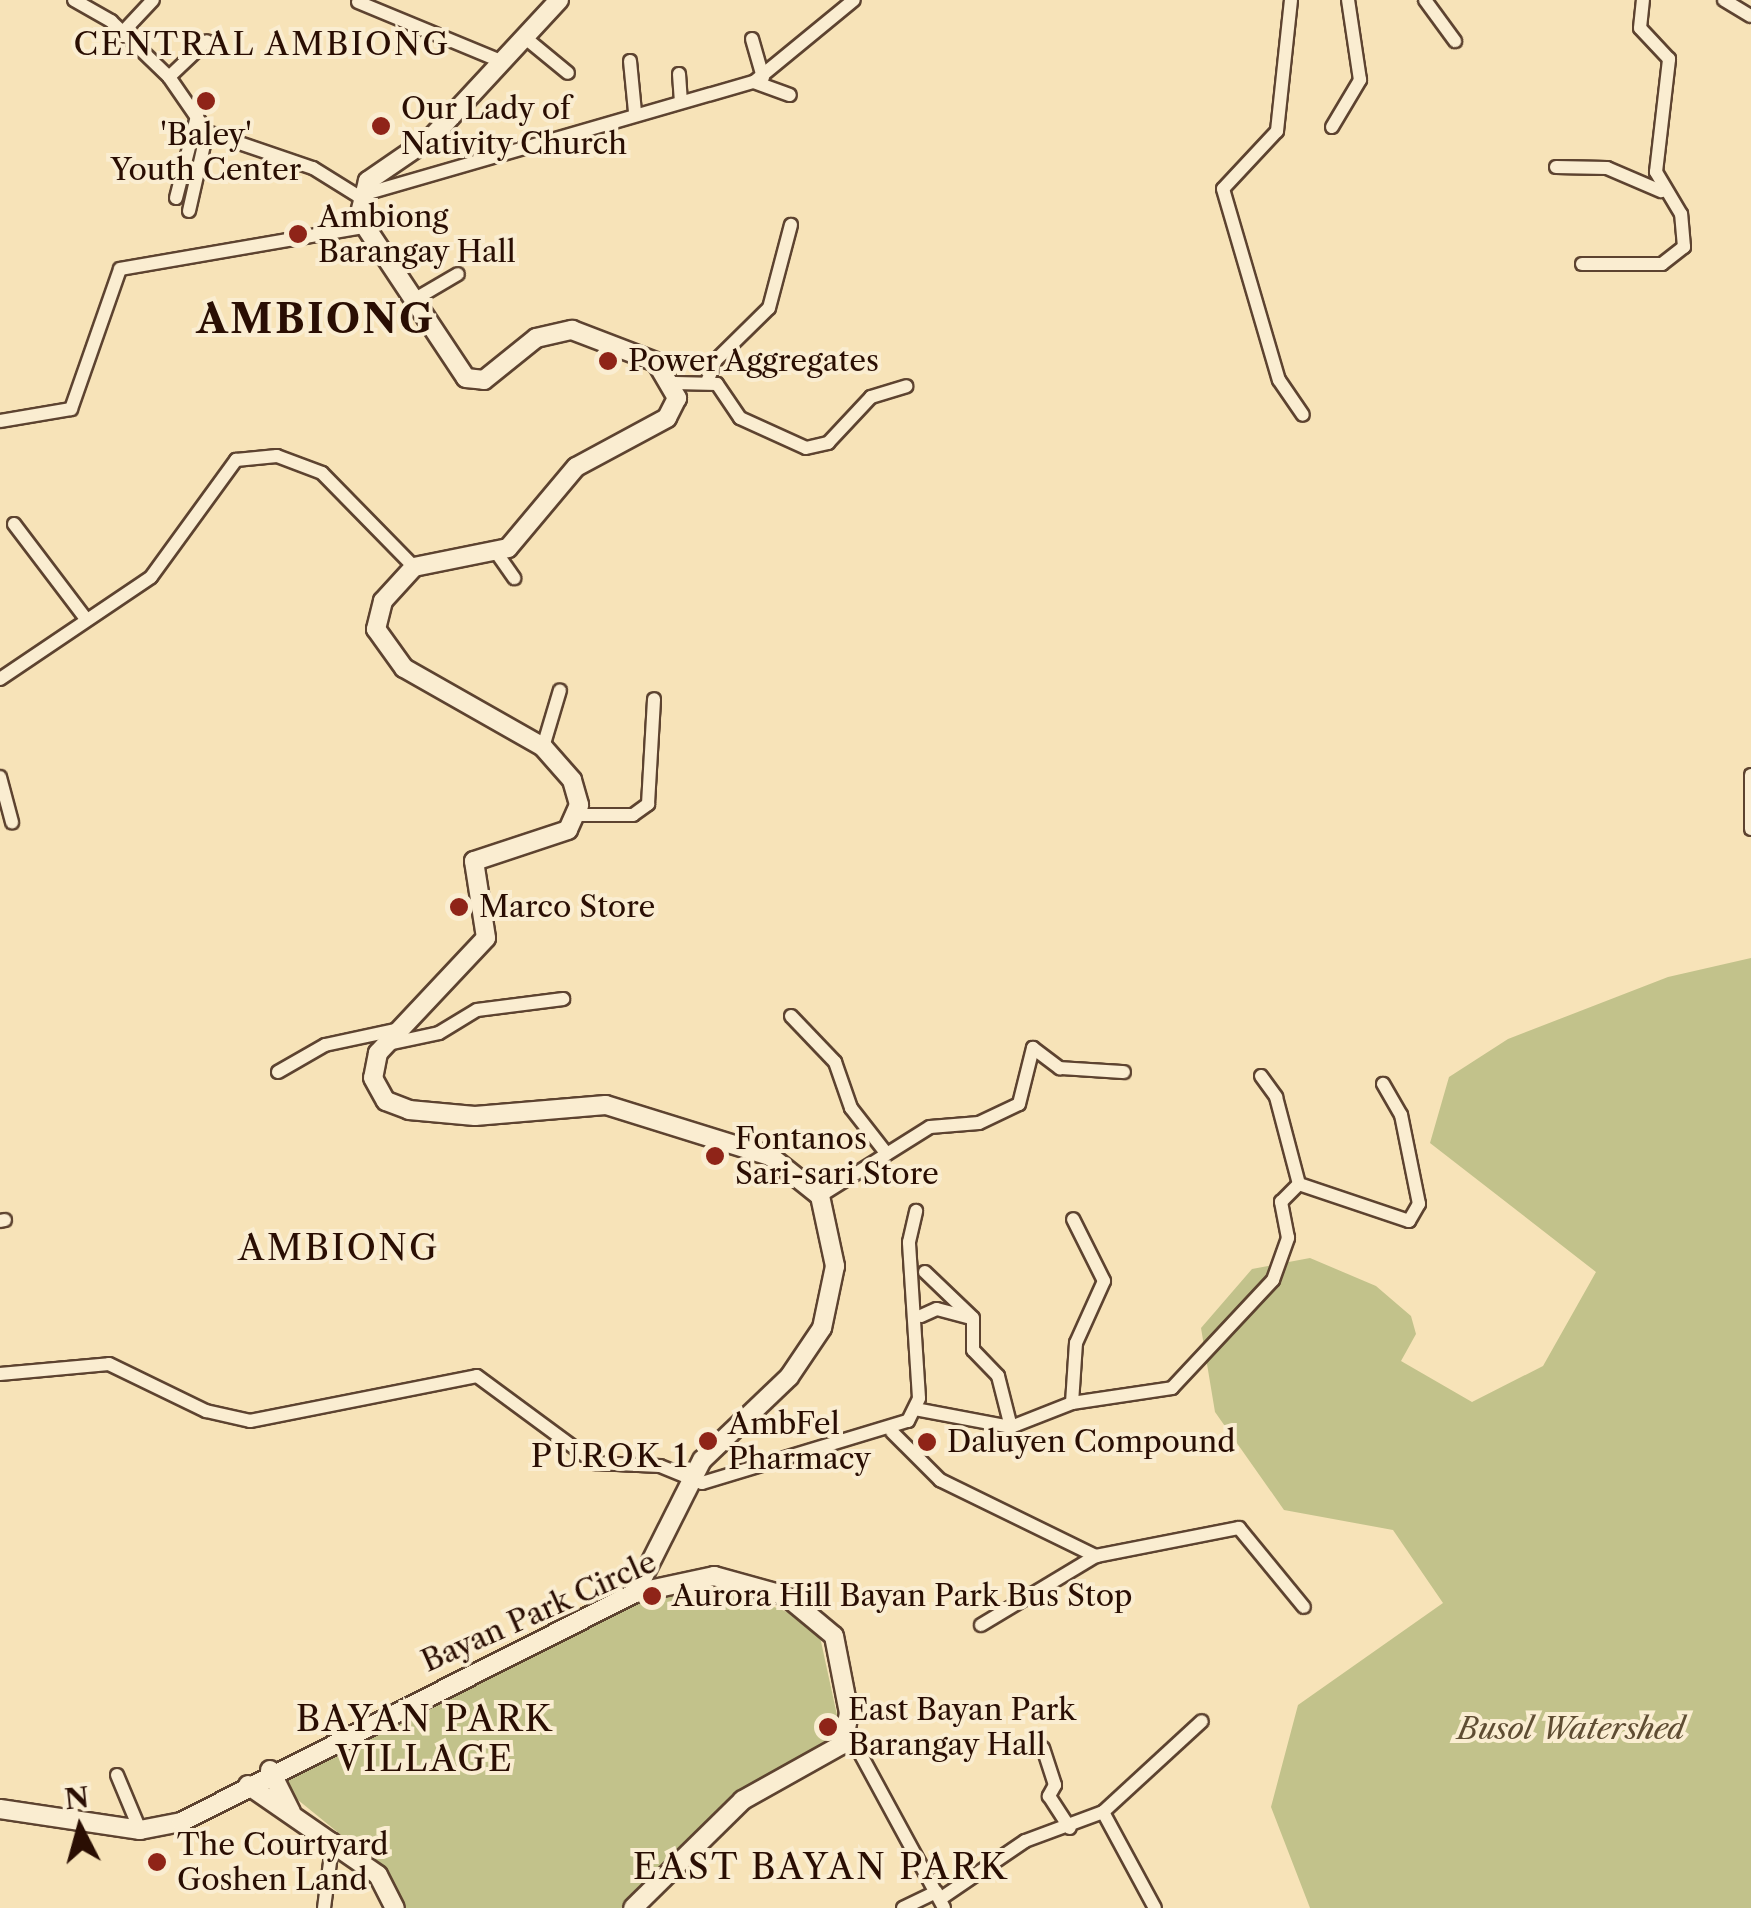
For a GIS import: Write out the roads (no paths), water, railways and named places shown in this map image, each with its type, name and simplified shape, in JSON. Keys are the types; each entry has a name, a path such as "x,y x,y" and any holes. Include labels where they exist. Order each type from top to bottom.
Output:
{"main road":[{"path":"559,0 498,60 432,136 358,196 364,227 412,301 474,381 536,338 572,330 627,347 675,384 667,418 576,467 516,542 496,552 414,568 382,601 380,638 422,683 550,753 572,780 577,815 555,836 474,860 486,938 388,1044 373,1078 394,1107 476,1116 606,1105 770,1156 820,1196 835,1266 822,1328 790,1377 691,1477 634,1593"},
{"name":"Bayan Park Circle","path":"140,1830 180,1822 270,1770 634,1593 714,1576 786,1596 822,1618 838,1653 848,1731"},
{"path":"632,1908 744,1800 830,1755 848,1731"},
{"path":"270,1770 291,1813"},
{"path":"248,1785 333,1840 378,1875 395,1908"},
{"path":"0,1809 140,1830"}],"street":[{"path":"74,0 122,32 169,78 207,132 314,168 358,196 635,112 759,79 854,0"},
{"path":"122,32 153,0"},
{"path":"1291,0 1277,132 1222,189 1279,380 1303,414"},
{"path":"1332,127 1360,80 1348,0"},
{"path":"1425,0 1454,41"},
{"path":"1643,0 1640,28 1671,72 1657,144 1661,191"},
{"path":"1724,0 1751,16"},
{"path":"358,2 498,60"},
{"path":"522,36 568,73"},
{"path":"752,39 759,79"},
{"path":"169,78 207,41"},
{"path":"630,61 635,112"},
{"path":"679,74 682,100"},
{"path":"759,79 790,95"},
{"path":"176,198 197,116"},
{"path":"189,212 207,132"},
{"path":"1556,168 1607,168 1661,191 1680,214 1681,258 1582,264"},
{"path":"707,382 716,360 770,308 791,225"},
{"path":"0,422 70,410 120,269 364,227"},
{"path":"412,301 458,274"},
{"path":"675,384 707,382"},
{"path":"707,382 740,418 806,448 828,442 871,396 906,386"},
{"path":"0,680 151,577 223,470 255,455 294,459 344,488 414,568"},
{"path":"14,524 86,619"},
{"path":"496,552 514,578"},
{"path":"550,753 560,690"},
{"path":"577,815 633,815 648,804 654,699"},
{"path":"1751,775 1751,829"},
{"path":"0,777 12,822"},
{"path":"388,1044 439,1033 478,1010 563,999"},
{"path":"790,1016 835,1062 851,1108 887,1154"},
{"path":"278,1072 325,1045 407,1027"},
{"path":"820,1196 930,1127 979,1124 1019,1104 1035,1048 1060,1068 1124,1072"},
{"path":"1261,1076 1276,1097 1299,1184"},
{"path":"1299,1184 1392,1221 1416,1216 1401,1115 1383,1084"},
{"path":"915,1409 1011,1427 1072,1404 1158,1391 1194,1374 1282,1266 1281,1202 1299,1184"},
{"path":"0,1374 109,1364 206,1411 250,1421 477,1376 595,1463 691,1477 702,1483 892,1432 915,1409 916,1211"},
{"path":"1072,1404 1076,1343 1104,1282 1073,1219"},
{"path":"925,1272 973,1318 974,1350 998,1376 1011,1427"},
{"path":"921,1316 938,1308 973,1318"},
{"path":"892,1432 940,1480 1096,1556"},
{"path":"980,1625 1096,1556 1239,1528 1304,1607"},
{"path":"904,1908 940,1900 1025,1841 1070,1828 1103,1812 1202,1721"},
{"path":"848,1731 940,1900"},
{"path":"1044,1748 1056,1785 1050,1796 1070,1828"},
{"path":"117,1775 140,1830"},
{"path":"1103,1812 1156,1908"},
{"path":"324,1908 333,1840"}],"place":[{"name":"'Baley' Youth Center","path":"206,101"},
{"name":"Our Lady of Nativity Church","path":"381,126"},
{"name":"Ambiong Barangay Hall","path":"298,234"},
{"name":"Power Aggregates","path":"608,361"},
{"name":"Marco Store","path":"459,907"},
{"name":"Fontanos Sari-sari Store","path":"715,1156"},
{"name":"AmbFel Pharmacy","path":"708,1441"},
{"name":"Daluyen Compound","path":"927,1442"},
{"name":"Aurora Hill Bayan Park Bus Stop","path":"652,1596"},
{"name":"East Bayan Park Barangay Hall","path":"828,1727"},
{"name":"The Courtyard Goshen Land","path":"157,1862"}],"district":[{"name":"CENTRAL AMBIONG","path":"262,44"},
{"name":"AMBIONG","path":"316,319"},
{"name":"AMBIONG","path":"339,1248"},
{"name":"PUROK 1","path":"610,1456"},
{"name":"BAYAN PARK VILLAGE","path":"425,1739"},
{"name":"EAST BAYAN PARK","path":"821,1867"}],"park label":[{"name":"Busol Watershed","path":"1571,1729"}]}
